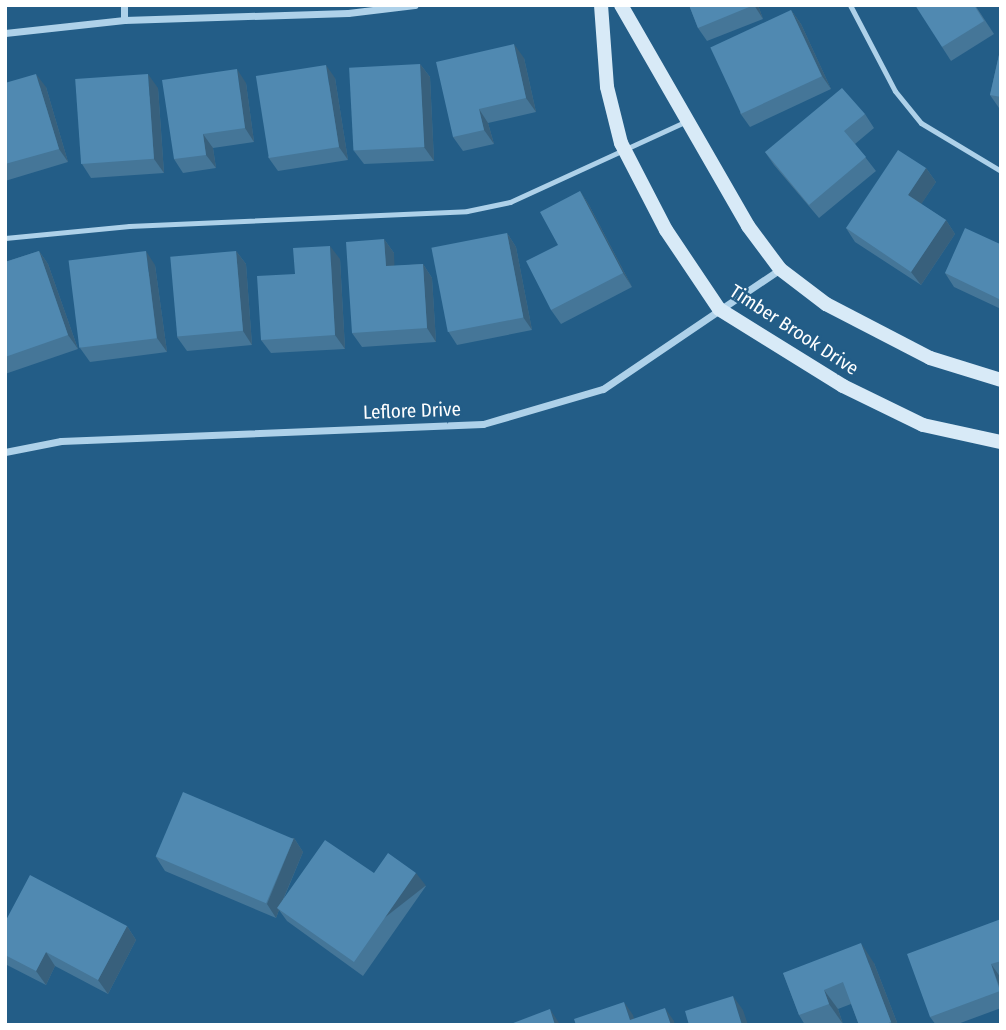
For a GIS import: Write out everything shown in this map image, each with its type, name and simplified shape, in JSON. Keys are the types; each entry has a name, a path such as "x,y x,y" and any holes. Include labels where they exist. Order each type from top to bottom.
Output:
{"street":[{"path":"124,5 124,20"},
{"path":"5,33 124,20 415,5"},
{"name":"Timber Brook Drive","path":"601,5 607,87 625,152 666,230 719,309 843,386 923,425 1001,442"},
{"name":"Timber Brook Drive","path":"621,5 748,226 780,269 826,304 930,358 1001,380"},
{"name":"Leflore Drive","path":"5,452 61,441 482,424 603,389 780,269"}],"lane":[{"path":"850,5 895,91 921,124 1001,171"},
{"path":"5,239 117,227 467,211 510,202 625,152 687,121"}],"building":[{"path":"689,5 754,5 698,28"},
{"path":"915,5 974,5 984,21 942,47"},
{"path":"791,10 822,76 741,114 710,48"},
{"path":"514,44 526,98 479,109 484,130 453,137 436,62"},
{"path":"1001,46 1001,97 990,95"},
{"path":"420,64 424,147 353,151 349,68"},
{"path":"326,65 339,147 269,158 256,76"},
{"path":"237,69 245,128 203,134 206,155 174,159 162,80"},
{"path":"36,74 59,149 5,164 5,83"},
{"path":"148,74 154,159 81,164 75,79"},
{"path":"842,88 865,114 844,131 866,157 809,205 765,152"},
{"path":"898,150 926,168 908,195 946,220 911,272 846,228"},
{"path":"580,191 623,273 551,310 526,261 558,245 540,212"},
{"path":"965,228 1000,244 1001,242 1001,300 945,273"},
{"path":"507,233 523,317 448,332 431,248"},
{"path":"384,239 386,266 423,264 427,328 352,333 346,242"},
{"path":"330,246 335,335 261,340 257,276 295,274 293,248"},
{"path":"39,251 68,335 5,357 5,262"},
{"path":"146,251 157,338 79,348 69,261"},
{"path":"236,251 243,331 177,336 170,257"},
{"path":"183,792 293,839 266,903 156,856"},
{"path":"325,840 374,873 388,853 416,873 354,962 277,908"},
{"path":"30,875 127,926 98,980 46,952 36,971 5,955 5,922"},
{"path":"1001,919 1001,961 991,964 1000,991 930,1017 907,954"},
{"path":"861,943 891,1022 884,1025 859,1025 843,982 824,990 829,1004 799,1015 783,973"},
{"path":"733,996 742,1025 689,1025 685,1011"},
{"path":"624,1002 630,1020 665,1008 671,1025 576,1025 574,1019"},
{"path":"550,1009 555,1025 508,1025"}]}
